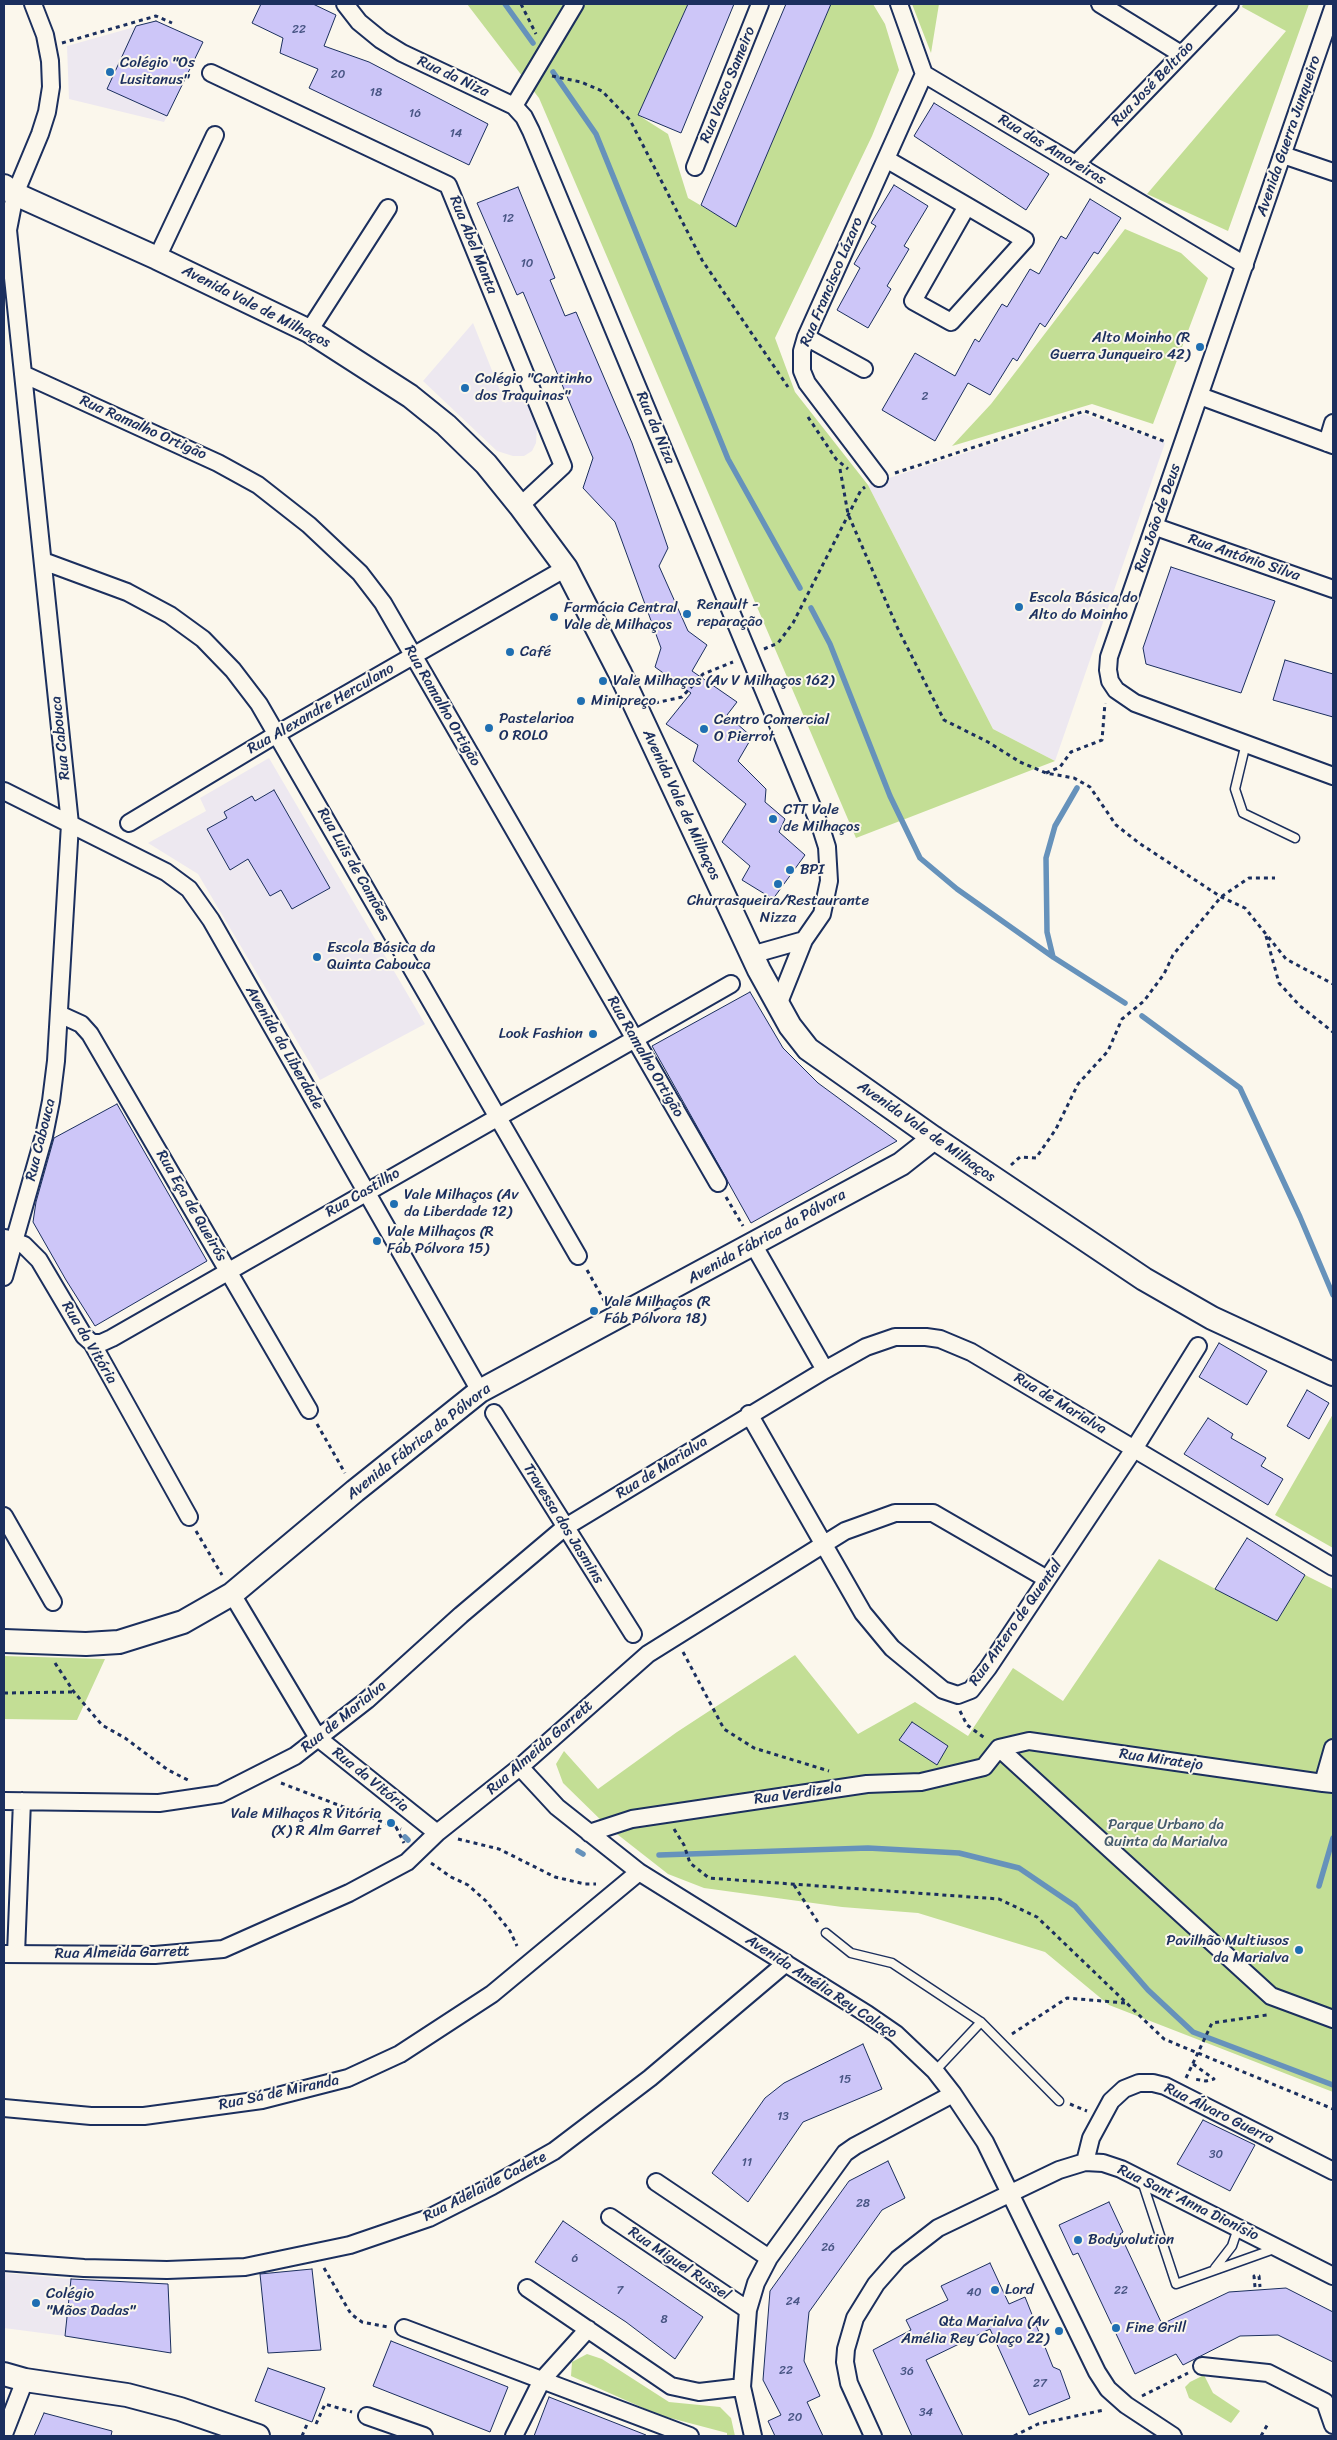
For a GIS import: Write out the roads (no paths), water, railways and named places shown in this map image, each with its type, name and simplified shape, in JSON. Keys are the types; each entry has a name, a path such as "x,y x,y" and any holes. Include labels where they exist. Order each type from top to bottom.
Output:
{"street":[{"name":"Rua Cabouca","path":"4,1277 9,1239 44,1136 56,1061 70,824 8,230 9,190 40,134 47,112 51,87 47,47 33,4"},
{"name":"Rua da Niza","path":"345,4 359,22 381,40 402,53 514,106 524,117 531,131 827,847 829,881 822,914 804,940 778,1005"},
{"path":"514,106 575,4"},
{"name":"Rua Vasco Sameiro","path":"695,167 760,4"},
{"path":"899,4 924,74"},
{"path":"1100,4 1181,54"},
{"name":"Rua José Beltrão","path":"1076,164 1230,4"},
{"name":"Avenida Guerra Junqueiro","path":"1245,265 1333,8"},
{"name":"Rua Abel Manta","path":"211,73 448,185 563,466 520,506"},
{"name":"Rua Francisco Lázaro","path":"873,481 806,382 802,358 806,337 924,74"},
{"name":"Rua das Amoreiras","path":"924,74 1245,265"},
{"path":"157,258 215,134"},
{"path":"1283,155 1333,172"},
{"path":"886,159 967,206 1025,240 951,322 913,301 967,206"},
{"name":"Avenida Vale de Milhaços","path":"9,190 309,330 410,396 438,419 486,464 566,568 586,604 636,708 752,955 790,1026 808,1049 934,1138 1144,1279 1212,1318 1333,1374"},
{"path":"309,330 388,208"},
{"name":"Rua João de Deus","path":"1245,265 1156,527 1109,657 1110,681 1125,698 1135,703 1333,776"},
{"path":"806,337 864,369"},
{"name":"Rua Ramalho Ortigão","path":"23,374 218,462 258,485 309,525 360,573 382,603 718,1184"},
{"path":"1200,396 1330,444 1333,423"},
{"name":"Rua António Silva","path":"1156,527 1333,589"},
{"name":"Rua Luis de Camões","path":"43,561 127,592 170,616 203,639 238,676 259,704 277,734 578,1256"},
{"name":"Rua Alexandre Herculano","path":"129,823 277,734 566,568"},
{"name":"Avenida da Liberdade","path":"4,791 166,872 189,888 211,920 480,1391"},
{"path":"752,955 804,940"},
{"name":"Rua Castilho","path":"92,1342 101,1343 112,1338 731,984"},
{"name":"Rua Eça de Queirós","path":"60,1014 81,1024 90,1034 309,1410"},
{"name":"Avenida Fábrica da Pólvora","path":"4,1641 86,1644 119,1642 183,1622 232,1594 355,1491 480,1391 615,1320 900,1164 934,1138"},
{"name":"Rua da Vitória","path":"9,1239 24,1245 32,1251 84,1336 92,1342 189,1517"},
{"path":"753,1244 825,1370"},
{"name":"Rua de Marialva","path":"4,1801 159,1804 220,1794 295,1756 368,1700 461,1615 564,1528 749,1414 825,1370 866,1347 895,1337 940,1339 971,1352 1333,1567"},
{"name":"Rua Antero de Quental","path":"749,1414 863,1613 877,1631 900,1654 943,1690 951,1694 964,1693 978,1683 1134,1449 1198,1346"},
{"name":"Travessa dos Jasmins","path":"494,1414 564,1528 633,1634"},
{"name":"Rua Almeida Garrett","path":"10,1954 155,1955 223,1949 349,1893 407,1862 437,1833 520,1767 648,1654 822,1543 844,1531 895,1513 933,1513 1048,1579"},
{"path":"4,1516 53,1602"},
{"name":"Rua da Vitória","path":"232,1594 318,1738 437,1833"},
{"name":"Rua Miratejo","path":"999,1748 1029,1741 1328,1784"},
{"path":"999,1748 1271,1996 1333,2019"},
{"name":"Rua Verdizela","path":"589,1833 640,1817 867,1784 921,1782 984,1767 999,1748"},
{"path":"1328,1784 1333,1748"},
{"name":"Avenida Amélia Rey Colaço","path":"520,1767 557,1807 639,1872 889,2029 935,2071 953,2094 984,2142 1097,2372 1108,2388 1126,2405 1173,2436"},
{"path":"10,1954 22,1801"},
{"name":"Rua Sá de Miranda","path":"4,2108 91,2116 144,2116 262,2100 348,2078 400,2054 492,1994 639,1872"},
{"name":"Rua Adelaide Cadete","path":"4,2262 84,2268 167,2270 245,2266 314,2254 350,2245 429,2218 492,2186 554,2151 650,2078 786,1963"},
{"name":"Rua Álvaro Guerra","path":"1085,2162 1091,2138 1110,2101 1124,2089 1139,2083 1152,2083 1165,2086 1333,2171"},
{"name":"Rua Miguel Russel","path":"753,2436 742,2387 748,2310 756,2283 769,2258 846,2153 855,2146 953,2094"},
{"name":"Rua Sant'Anna Dionísio","path":"873,2436 849,2383 845,2362 849,2334 865,2299 886,2271 924,2237 1059,2170 1085,2162 1103,2163 1141,2179 1333,2276"},
{"path":"656,2182 769,2258"},
{"name":"Rua Miguel Russel","path":"610,2217 748,2310"},
{"path":"527,2288 680,2389 699,2392 742,2387"},
{"path":"404,2328 690,2436"},
{"path":"514,2436 542,2380 588,2330"},
{"path":"1202,2366 1268,2373 1325,2402 1333,2425"},
{"path":"4,2374 14,2380 127,2395 180,2409 258,2436"},
{"path":"4,2434 14,2380"},
{"path":"367,2416 424,2436"}],"lane":[{"path":"1246,744 1234,789 1243,814 1295,838"},
{"path":"826,1934 851,1954 892,1963 981,2022 1060,2101"},
{"path":"935,2071 981,2022"},
{"path":"1141,2179 1176,2284 1277,2248"},
{"path":"1214,2270 1232,2246 1238,2228"}],"waterway":[{"path":"505,4 533,43"},
{"path":"553,72 596,134 728,459 800,588"},
{"path":"811,608 830,644 890,796 920,858 957,889 1053,957 1125,1003"},
{"path":"1053,957 1047,932 1046,858 1055,826 1077,788"},
{"path":"1142,1016 1240,1088 1300,1217 1333,1295"},
{"path":"405,1837 408,1840"},
{"path":"1319,1886 1333,1838"},
{"path":"659,1855 868,1848 959,1853 1019,1868 1075,1906 1148,1990 1193,2032 1333,2085"},
{"path":"578,1851 583,1854"}],"place":[{"name":"Colégio \"Os Lusitanus\"","path":"110,72"},
{"name":"Alto Moinho (R Guerra Junqueiro 42)","path":"1200,347"},
{"name":"Colégio \"Cantinho dos Traquinas\"","path":"465,388"},
{"name":"Escola Básica do Alto do Moinho","path":"1019,607"},
{"name":"Renault - reparação","path":"687,614"},
{"name":"Farmácia Central Vale de Milhaços","path":"554,617"},
{"name":"Café","path":"510,652"},
{"name":"Vale Milhaços (Av V Milhaços 162)","path":"603,681"},
{"name":"Minipreço","path":"581,701"},
{"name":"Pastelarioa O ROLO","path":"489,728"},
{"name":"Centro Comercial O Pierrot","path":"704,729"},
{"name":"CTT Vale de Milhaços","path":"773,819"},
{"name":"BPI","path":"790,870"},
{"name":"Churrasqueira/Restaurante Nizza","path":"778,884"},
{"name":"Escola Básica da Quinta Cabouca","path":"317,957"},
{"name":"Look Fashion","path":"593,1034"},
{"name":"Vale Milhaços (Av da Liberdade 12)","path":"394,1204"},
{"name":"Vale Milhaços (R Fáb Pólvora 15)","path":"377,1241"},
{"name":"Vale Milhaços (R Fáb Pólvora 18)","path":"594,1311"},
{"name":"Vale Milhaços R Vitória (X) R Alm Garret","path":"391,1823"},
{"name":"Pavilhão Multiusos da Marialva","path":"1299,1950"},
{"name":"Bodyvolution","path":"1078,2240"},
{"name":"Lord","path":"995,2290"},
{"name":"Colégio \"Mãos Dadas\"","path":"36,2303"},
{"name":"Fine Grill","path":"1116,2328"},
{"name":"Qta Marialva (Av Amélia Rey Colaço 22)","path":"1059,2331"}],"park label":[{"name":"Parque Urbano da Quinta da Marialva","path":"1166,1834"}]}
